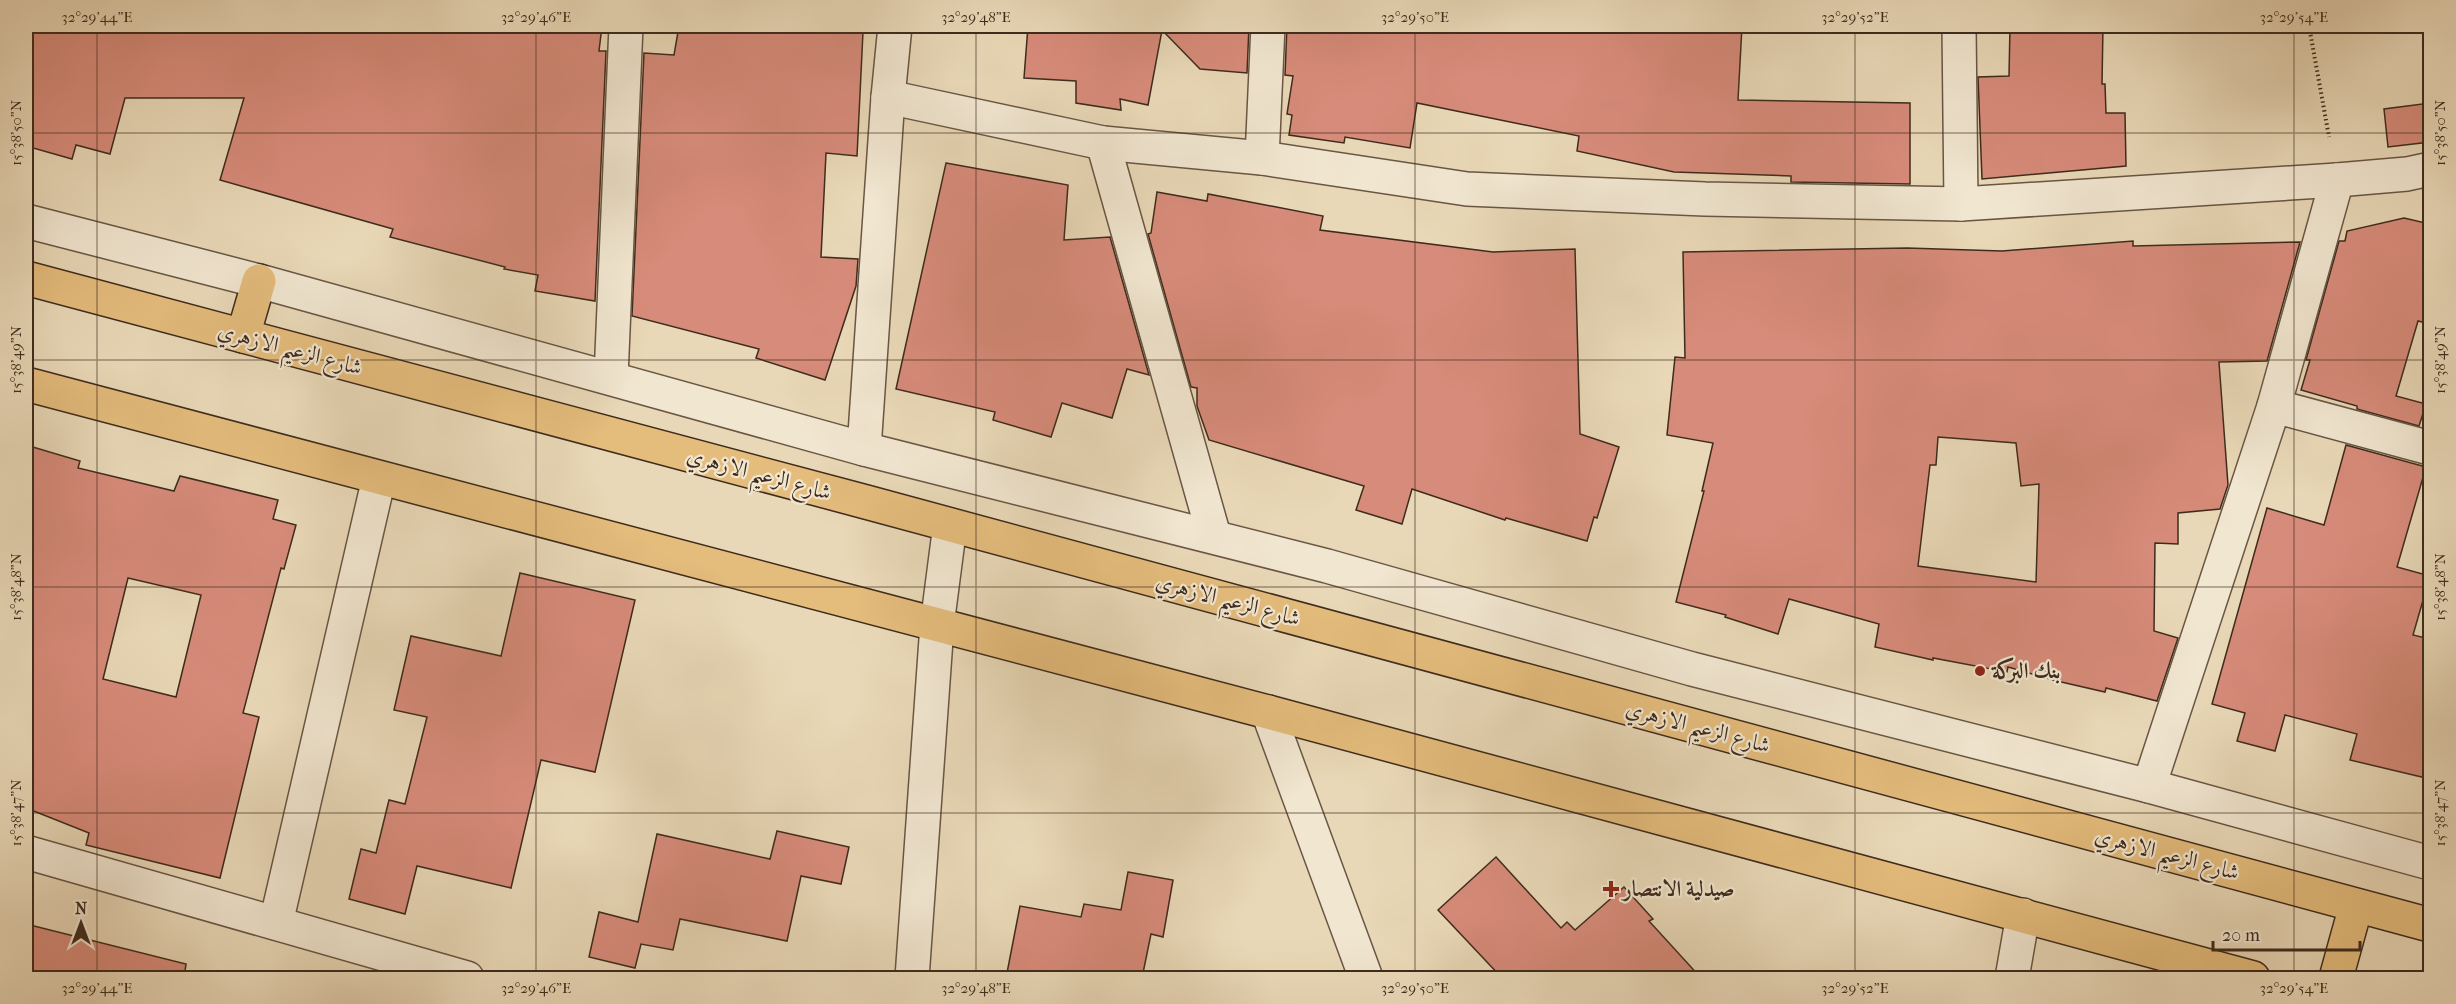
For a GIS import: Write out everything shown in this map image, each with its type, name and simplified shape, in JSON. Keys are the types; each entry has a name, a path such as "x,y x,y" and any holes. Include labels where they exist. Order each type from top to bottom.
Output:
{"main road":[{"name":"شارع الزعيم الازهري","path":"26,278 2430,925"},
{"path":"243,336 259,281"},
{"path":"26,384 1268,712 2253,978"},
{"path":"2336,978 2356,906"}],"street":[{"path":"611,377 626,26"},
{"path":"864,449 895,26"},
{"path":"1262,158 1268,26"},
{"path":"1959,26 1961,204"},
{"path":"888,97 1103,143 1262,158 1467,189 1705,199 1961,204 2337,180 2407,174 2430,169"},
{"path":"1103,143 1214,536"},
{"path":"2149,786 2274,406 2337,180"},
{"path":"26,221 259,281 864,449 1214,536 1692,669 2149,786 2430,863"},
{"path":"2274,406 2430,448"},
{"path":"276,924 379,478"},
{"path":"912,978 937,626 950,525"},
{"path":"1268,712 1366,978"},
{"path":"26,852 467,978"},
{"path":"2012,978 2023,915"}],"path":[{"path":"2309,26 2337,180"}],"building":[{"path":"26,26 602,26 599,51 606,51 595,301 535,291 538,275 504,269 505,267 390,237 393,229 220,180 244,98 125,98 110,154 76,145 72,159 26,146"},
{"path":"679,26 769,26 863,32 857,156 826,153 821,257 858,259 856,286 825,380 756,358 759,349 632,316 644,53 674,55"},
{"path":"1028,26 1249,26 1247,73 1200,69 1162,30 1148,105 1120,99 1121,110 1076,103 1076,81 1024,78"},
{"path":"1287,26 1742,26 1738,100 1910,103 1910,184 1791,182 1791,176 1674,172 1577,151 1579,136 1417,103 1410,148 1345,137 1344,143 1289,135 1292,115 1287,114 1293,76 1285,75"},
{"path":"2010,26 2103,26 2102,84 2105,84 2106,113 2125,113 2126,166 1982,179 1978,77 2009,76"},
{"path":"2430,103 2430,142 2388,147 2384,109"},
{"path":"946,163 1068,185 1064,240 1110,237 1149,375 1127,369 1112,418 1062,403 1051,437 993,420 995,412 896,389"},
{"path":"1157,192 1207,201 1208,194 1323,216 1320,230 1493,252 1575,249 1580,434 1619,447 1597,518 1594,517 1587,541 1506,518 1505,520 1412,489 1402,524 1356,510 1364,486 1209,440 1197,406 1197,388 1191,387 1148,234 1151,233"},
{"path":"2404,218 2430,224 2430,324 2418,321 2396,396 2426,404 2419,426 2357,409 2357,406 2301,390 2310,360 2306,360 2339,241 2345,241 2347,231"},
{"path":"2133,241 2133,246 2300,242 2267,361 2219,362 2228,485 2220,509 2178,513 2178,544 2155,543 2154,631 2178,638 2157,701 2106,688 2105,692 2008,667 2007,672 1933,658 1933,660 1875,647 1879,624 1789,599 1778,634 1725,617 1726,615 1676,602 1704,491 1702,491 1713,443 1667,435 1675,357 1685,358 1683,252 1907,248 2002,251","holes":["1938,437 2016,443 2021,486 2039,484 2036,582 1918,566 1930,465 1936,465"]},
{"path":"26,445 80,461 78,468 174,491 180,476 278,500 273,519 296,525 284,569 281,568 243,713 259,717 220,878 86,845 89,833 26,808 26,554 33,523 26,520","holes":["128,578 201,595 176,697 103,679"]},
{"path":"2346,445 2426,467 2397,567 2430,576 2413,635 2430,639 2430,757 2426,778 2350,760 2357,734 2285,715 2275,751 2237,741 2245,713 2212,704 2267,508 2324,525"},
{"path":"520,573 635,600 595,772 541,760 511,888 417,866 405,914 349,899 361,849 376,853 389,800 405,804 427,717 394,710 411,636 501,656"},
{"path":"777,831 849,847 841,884 801,876 787,941 680,919 673,950 641,944 635,968 589,957 599,912 638,922 657,834 770,859"},
{"path":"1496,857 1561,928 1567,922 1575,930 1624,887 1653,919 1649,921 1701,978 1502,978 1438,910"},
{"path":"1128,872 1173,880 1163,937 1151,934 1142,978 1006,978 1020,906 1081,917 1084,904 1121,910"},
{"path":"26,924 186,964 184,978 26,978"}],"place":[{"name":"بنك البركة","path":"1980,671"},
{"name":"صيدلية الانتصار","path":"1611,889"}]}
